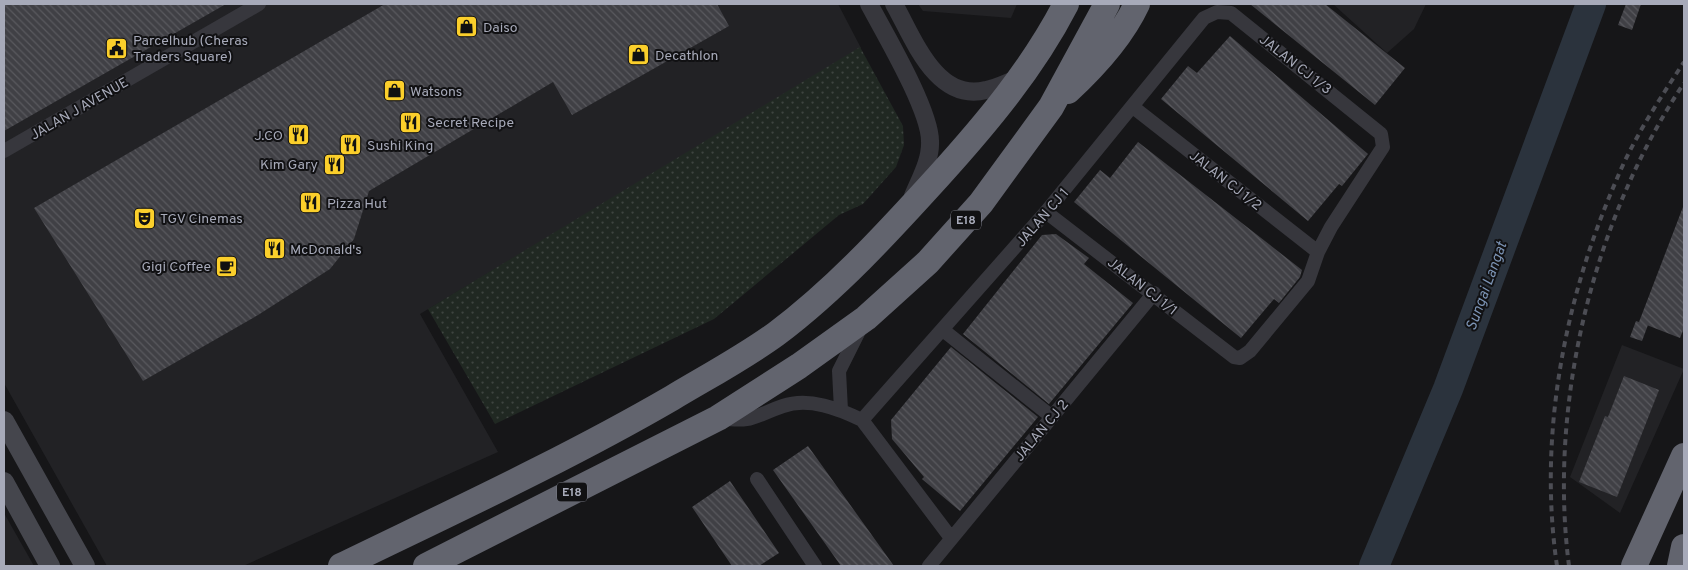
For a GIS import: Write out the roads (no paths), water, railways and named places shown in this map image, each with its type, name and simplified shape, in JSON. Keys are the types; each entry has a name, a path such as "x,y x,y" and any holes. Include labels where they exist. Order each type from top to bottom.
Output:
{"highway":[{"name":"E18","path":"341,566 606,436 743,356 777,333 844,275 906,212 958,154 1020,78 1049,36 1066,4"},
{"name":"E18","path":"426,566 718,418 799,366 866,318 928,262 981,203 1050,107 1107,4"},
{"path":"1050,107 1096,65 1132,15 1137,4"},
{"path":"1634,566 1684,456"},
{"path":"1680,566 1684,548"}],"main road":[{"path":"4,421 86,566"},
{"path":"4,482 50,566"}],"street":[{"name":"JALAN J AVENUE","path":"4,151 259,4"},
{"path":"869,4 904,71 928,125 930,140 929,157 906,212"},
{"path":"894,4 926,59 940,79 952,87 969,91 985,91 1020,78"},
{"name":"JALAN CJ 1","path":"862,420 1046,212 1204,18 1217,12"},
{"name":"JALAN CJ 1/3","path":"1217,12 1231,13 1381,134 1383,147 1331,227 1318,252"},
{"name":"JALAN CJ 1/2","path":"1133,107 1318,252"},
{"name":"JALAN CJ 1/1","path":"1046,212 1154,293 1234,357 1240,358 1250,351 1294,300 1308,280 1318,252"},
{"name":"JALAN CJ 2","path":"929,566 1154,293"},
{"path":"841,410 839,371 866,318"},
{"path":"943,330 1052,417"},
{"path":"718,418 740,421 754,419 784,405 800,403 841,410 862,420 951,538"},
{"path":"757,479 815,566"}],"waterway":[{"name":"Sungai Langat","path":"1374,566 1448,389 1591,4"}],"railway":[{"path":"1557,566 1552,517 1551,468 1554,419 1569,321 1582,273 1598,226 1623,165 1647,120 1684,62"},
{"path":"1569,566 1564,504 1565,441 1572,378 1585,315 1602,253 1625,193 1652,136 1684,83"}],"place":[{"name":"Daiso","path":"467,27"},
{"name":"Parcelhub (Cheras Traders Square)","path":"117,48"},
{"name":"Decathlon","path":"639,55"},
{"name":"Watsons","path":"394,91"},
{"name":"Secret Recipe","path":"411,122"},
{"name":"J.CO","path":"299,135"},
{"name":"Sushi King","path":"351,145"},
{"name":"Kim Gary","path":"334,164"},
{"name":"Pizza Hut","path":"311,203"},
{"name":"TGV Cinemas","path":"144,218"},
{"name":"McDonald's","path":"274,249"},
{"name":"Gigi Coffee","path":"227,266"}]}
